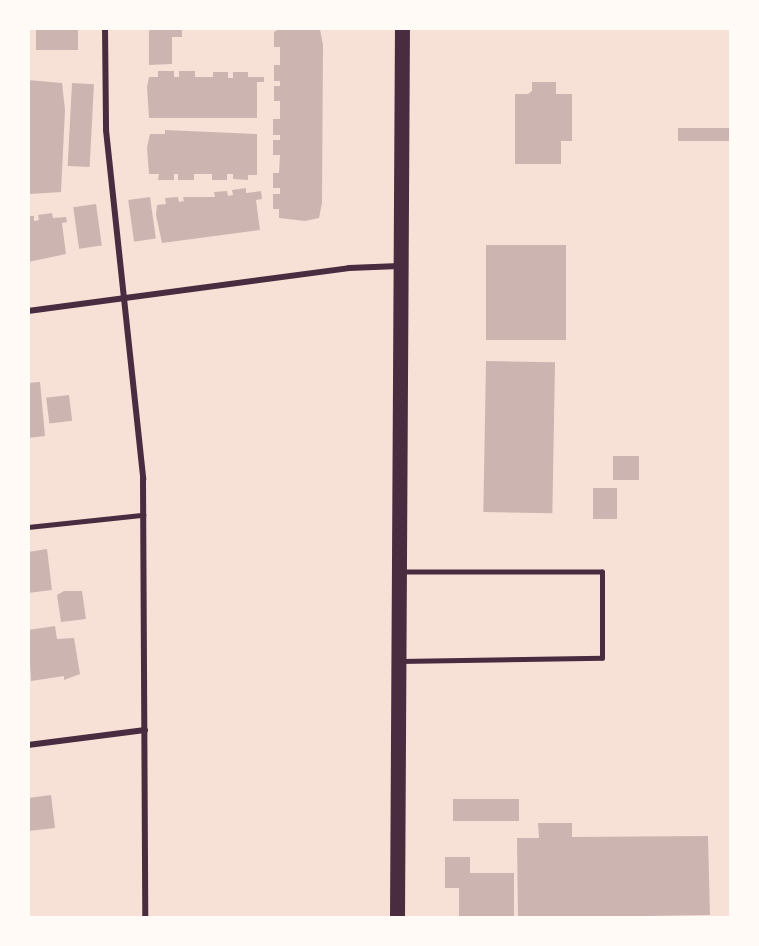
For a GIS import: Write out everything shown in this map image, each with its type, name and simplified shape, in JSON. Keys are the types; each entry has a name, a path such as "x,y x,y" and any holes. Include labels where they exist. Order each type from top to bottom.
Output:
{"main road":[{"path":"396,918 402,28"}],"street":[{"path":"105,28 106,130 122,299 137,401 143,515 145,918"},
{"path":"28,311 349,268 399,266"},
{"path":"28,745 145,730"}],"lane":[{"path":"28,527 143,515"},
{"path":"397,572 602,572 602,658 398,661"}],"building":[{"path":"36,28 78,28 78,50 36,50"},
{"path":"153,28 182,29 182,37 172,37 172,64 149,65 149,31"},
{"path":"281,28 320,29 323,45 322,203 319,218 305,221 279,218 279,209 273,209 273,194 280,194 280,188 273,188 273,173 279,173 280,155 273,155 273,140 280,140 280,135 273,135 273,119 280,119 280,101 274,101 274,86 280,86 280,81 274,81 274,65 280,65 280,47 274,47 274,32"},
{"path":"158,71 174,71 174,77 179,77 179,71 195,71 195,77 213,77 213,72 228,72 228,78 233,78 233,72 248,72 248,77 264,77 264,82 257,82 257,118 149,118 147,87 149,77 158,77"},
{"path":"28,80 62,83 65,110 61,192 30,194 28,191"},
{"path":"532,82 556,82 556,94 572,94 572,141 561,141 561,164 515,164 515,94 528,94 532,91"},
{"path":"72,83 94,84 90,167 68,166"},
{"path":"678,128 730,128 730,141 678,141"},
{"path":"165,130 257,134 257,175 248,175 248,180 233,179 233,174 227,174 227,180 212,180 212,174 194,174 194,180 178,180 178,174 174,174 174,180 158,180 159,174 149,174 147,148 150,134 165,134"},
{"path":"246,188 246,193 261,191 262,199 256,200 260,230 162,243 156,215 157,205 166,204 165,198 178,197 179,202 184,201 183,197 215,197 214,192 227,191 228,196 233,195 232,190"},
{"path":"150,197 156,239 134,242 128,200"},
{"path":"96,204 102,246 79,249 73,207"},
{"path":"52,213 53,218 66,217 67,222 62,223 66,254 28,262 28,216 34,216 34,221 39,220 38,215"},
{"path":"486,245 566,245 566,340 486,340"},
{"path":"486,361 555,362 552,513 483,512"},
{"path":"40,382 45,436 28,438 28,383"},
{"path":"69,395 72,421 49,424 46,398"},
{"path":"613,456 639,456 639,480 613,480"},
{"path":"593,488 617,488 617,519 593,519"},
{"path":"47,549 52,590 28,593 28,552"},
{"path":"64,591 82,591 86,619 61,622 57,595"},
{"path":"55,626 57,639 74,638 80,674 64,680 64,676 31,681 28,630"},
{"path":"51,795 55,828 28,831 28,798"},
{"path":"453,799 519,799 519,821 453,821"},
{"path":"538,823 572,823 572,837 708,836 710,915 518,918 517,838 539,838"},
{"path":"445,857 470,857 470,873 514,873 514,918 459,918 459,888 445,888"}]}
